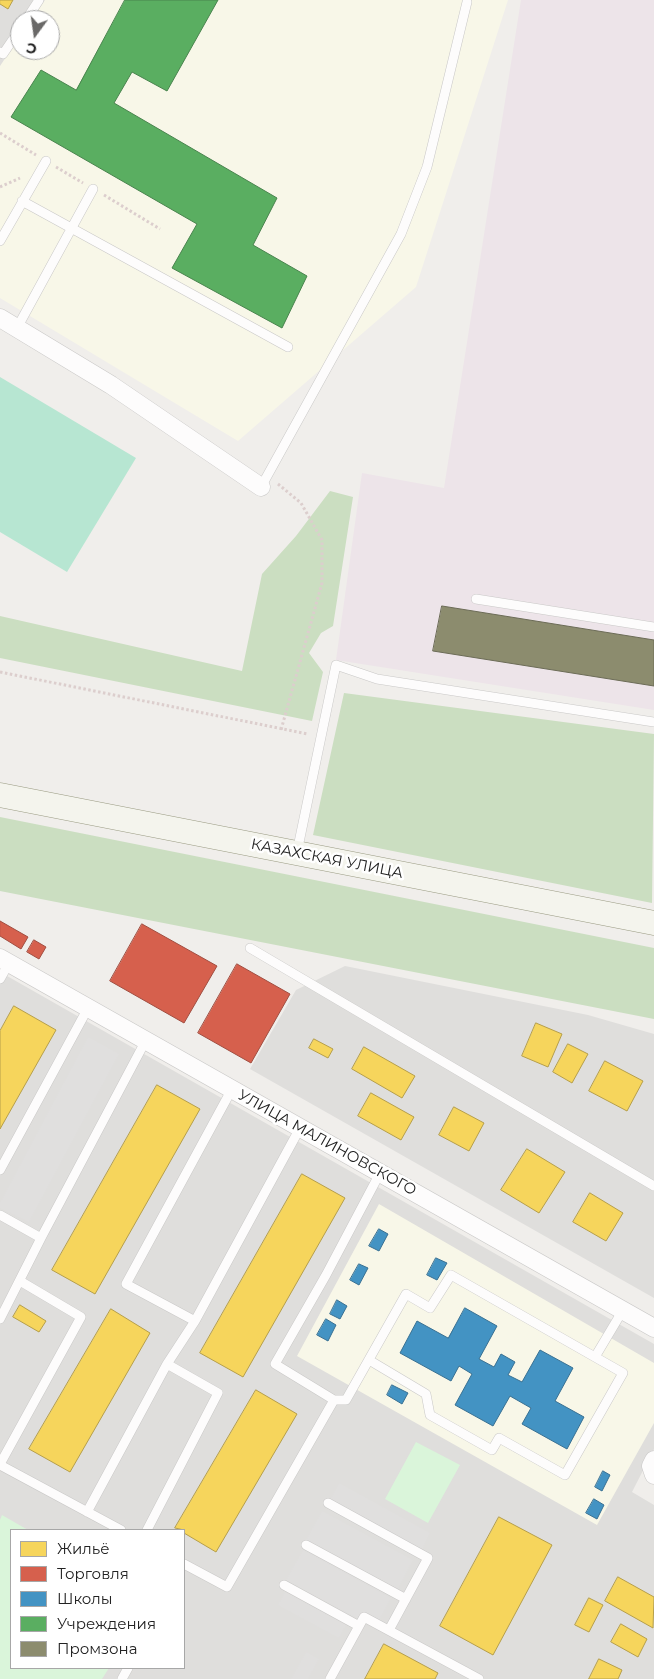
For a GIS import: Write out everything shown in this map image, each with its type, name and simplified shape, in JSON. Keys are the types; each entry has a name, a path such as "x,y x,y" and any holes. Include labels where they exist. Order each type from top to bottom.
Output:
{"main road":[{"name":"КАЗАХСКАЯ УЛИЦА","path":"0,796 654,923"}],"street":[{"path":"0,318 111,385 264,482"},
{"name":"УЛИЦА МАЛИНОВСКОГО","path":"5,961 654,1328"},
{"path":"654,1460 651,1466 654,1475"}],"lane":[{"path":"264,482 401,234 427,167 467,2"},
{"path":"0,52 3,54 10,44"},
{"path":"0,241 46,161"},
{"path":"17,328 93,189"},
{"path":"22,201 288,347"},
{"path":"476,600 654,626"},
{"path":"297,853 336,665 377,679 654,722"},
{"path":"250,948 654,1186"},
{"path":"0,980 5,961"},
{"path":"0,1170 88,1008"},
{"path":"0,1319 146,1040"},
{"path":"195,1321 126,1284 232,1089"},
{"path":"87,1512 167,1364 195,1321 300,1128"},
{"path":"369,1360 426,1394 430,1415 492,1450 499,1438 566,1475 623,1373 451,1275 430,1308 406,1294 346,1400 334,1400 274,1364 326,1276 380,1173"},
{"path":"0,1215 41,1238"},
{"path":"20,1281 81,1316 0,1464 119,1529"},
{"path":"594,1357 623,1310"},
{"path":"148,1529 218,1393 167,1364"},
{"path":"185,1566 227,1587 334,1400"},
{"path":"328,1504 428,1558 389,1630"},
{"path":"306,1545 406,1599"},
{"path":"284,1585 359,1626"},
{"path":"330,1679 364,1617 479,1679"}],"path":[{"path":"264,482 301,503 322,540 322,583 281,730"},
{"path":"0,672 281,730 321,736"}],"shaded area":[{"path":"0,0 58,0 52,10 10,10 10,60 12,60 0,76"},
{"path":"45,0 508,0 416,287 238,441 0,298 0,66 10,51 10,60 60,60 60,10 38,10"},
{"path":"521,0 654,0 654,710 336,660 362,473 444,488"},
{"path":"345,966 588,1015 654,1034 654,1298 250,1069 296,990"},
{"path":"0,972 654,1344 654,1449 632,1492 654,1505 654,1679 0,1679"},
{"path":"88,1037 119,1054 29,1222 0,1208 0,1203"},
{"path":"379,1204 654,1363 654,1423 597,1525 297,1356"},
{"path":"339,1483 430,1533 422,1550 330,1500"},
{"path":"322,1511 413,1560 398,1589 306,1540"},
{"path":"303,1550 391,1598 375,1628 286,1580"},
{"path":"285,1592 346,1625 339,1638 278,1605"},
{"path":"306,1652 319,1659 308,1679 291,1679"}],"green space":[{"path":"0,377 136,458 67,572 0,532"},
{"path":"330,491 353,497 333,626 321,633 309,653 323,672 312,721 0,658 0,616 242,671 262,574 296,536"},
{"path":"344,693 654,734 652,903 313,835"},
{"path":"0,817 654,948 654,1019 0,891"},
{"path":"416,1442 460,1465 428,1523 385,1499"},
{"path":"2,1515 26,1529 10,1529 10,1669 108,1669 102,1679 0,1679 0,1520"}],"building: Жильё":[{"path":"0,0 13,0 8,9 0,4"},
{"path":"14,1006 56,1030 0,1129 0,1031"},
{"path":"536,1023 562,1034 548,1067 522,1056"},
{"path":"314,1039 333,1049 328,1058 309,1048"},
{"path":"568,1044 588,1054 572,1083 553,1072"},
{"path":"364,1047 415,1076 402,1098 352,1069"},
{"path":"605,1061 643,1081 627,1111 589,1091"},
{"path":"157,1085 200,1109 95,1294 52,1270"},
{"path":"371,1093 414,1117 401,1140 358,1116"},
{"path":"454,1107 484,1123 469,1151 439,1135"},
{"path":"527,1149 565,1172 539,1213 501,1190"},
{"path":"302,1174 345,1198 243,1377 200,1353"},
{"path":"590,1193 623,1213 606,1241 573,1222"},
{"path":"20,1305 46,1321 39,1332 13,1317"},
{"path":"111,1309 150,1333 70,1472 29,1449"},
{"path":"256,1390 297,1414 216,1552 185,1534 185,1529 175,1528"},
{"path":"499,1517 552,1545 493,1655 440,1626"},
{"path":"618,1577 654,1597 653,1628 605,1601"},
{"path":"589,1598 603,1605 589,1632 575,1625"},
{"path":"621,1624 647,1639 638,1657 611,1642"},
{"path":"384,1644 438,1673 435,1679 365,1679"},
{"path":"599,1659 622,1670 618,1679 589,1679"}],"building: Торговля":[{"path":"0,921 28,937 21,949 0,936"},
{"path":"142,924 217,966 184,1023 110,981"},
{"path":"34,940 46,947 39,959 27,952"},
{"path":"237,964 290,994 251,1063 198,1033"}],"building: Школы":[{"path":"379,1229 388,1234 379,1251 369,1246"},
{"path":"436,1258 447,1263 437,1280 427,1275"},
{"path":"359,1264 368,1268 359,1285 350,1280"},
{"path":"337,1300 347,1306 340,1319 330,1314"},
{"path":"465,1308 497,1326 479,1359 494,1367 501,1354 515,1362 508,1375 522,1382 540,1350 573,1368 555,1401 584,1417 567,1449 522,1424 531,1408 510,1396 493,1426 455,1405 472,1374 459,1366 451,1381 400,1353 417,1321 448,1338"},
{"path":"326,1319 336,1325 328,1341 317,1335"},
{"path":"392,1385 408,1393 402,1404 387,1395"},
{"path":"603,1471 610,1475 602,1491 595,1487"},
{"path":"594,1499 604,1505 597,1519 586,1513"}],"building: Учреждения":[{"path":"125,0 218,0 167,91 132,72 114,103 277,198 253,245 307,276 282,328 172,268 197,224 11,117 41,70 76,90"}],"building: Промзона":[{"path":"442,606 654,640 654,686 433,651"}]}
